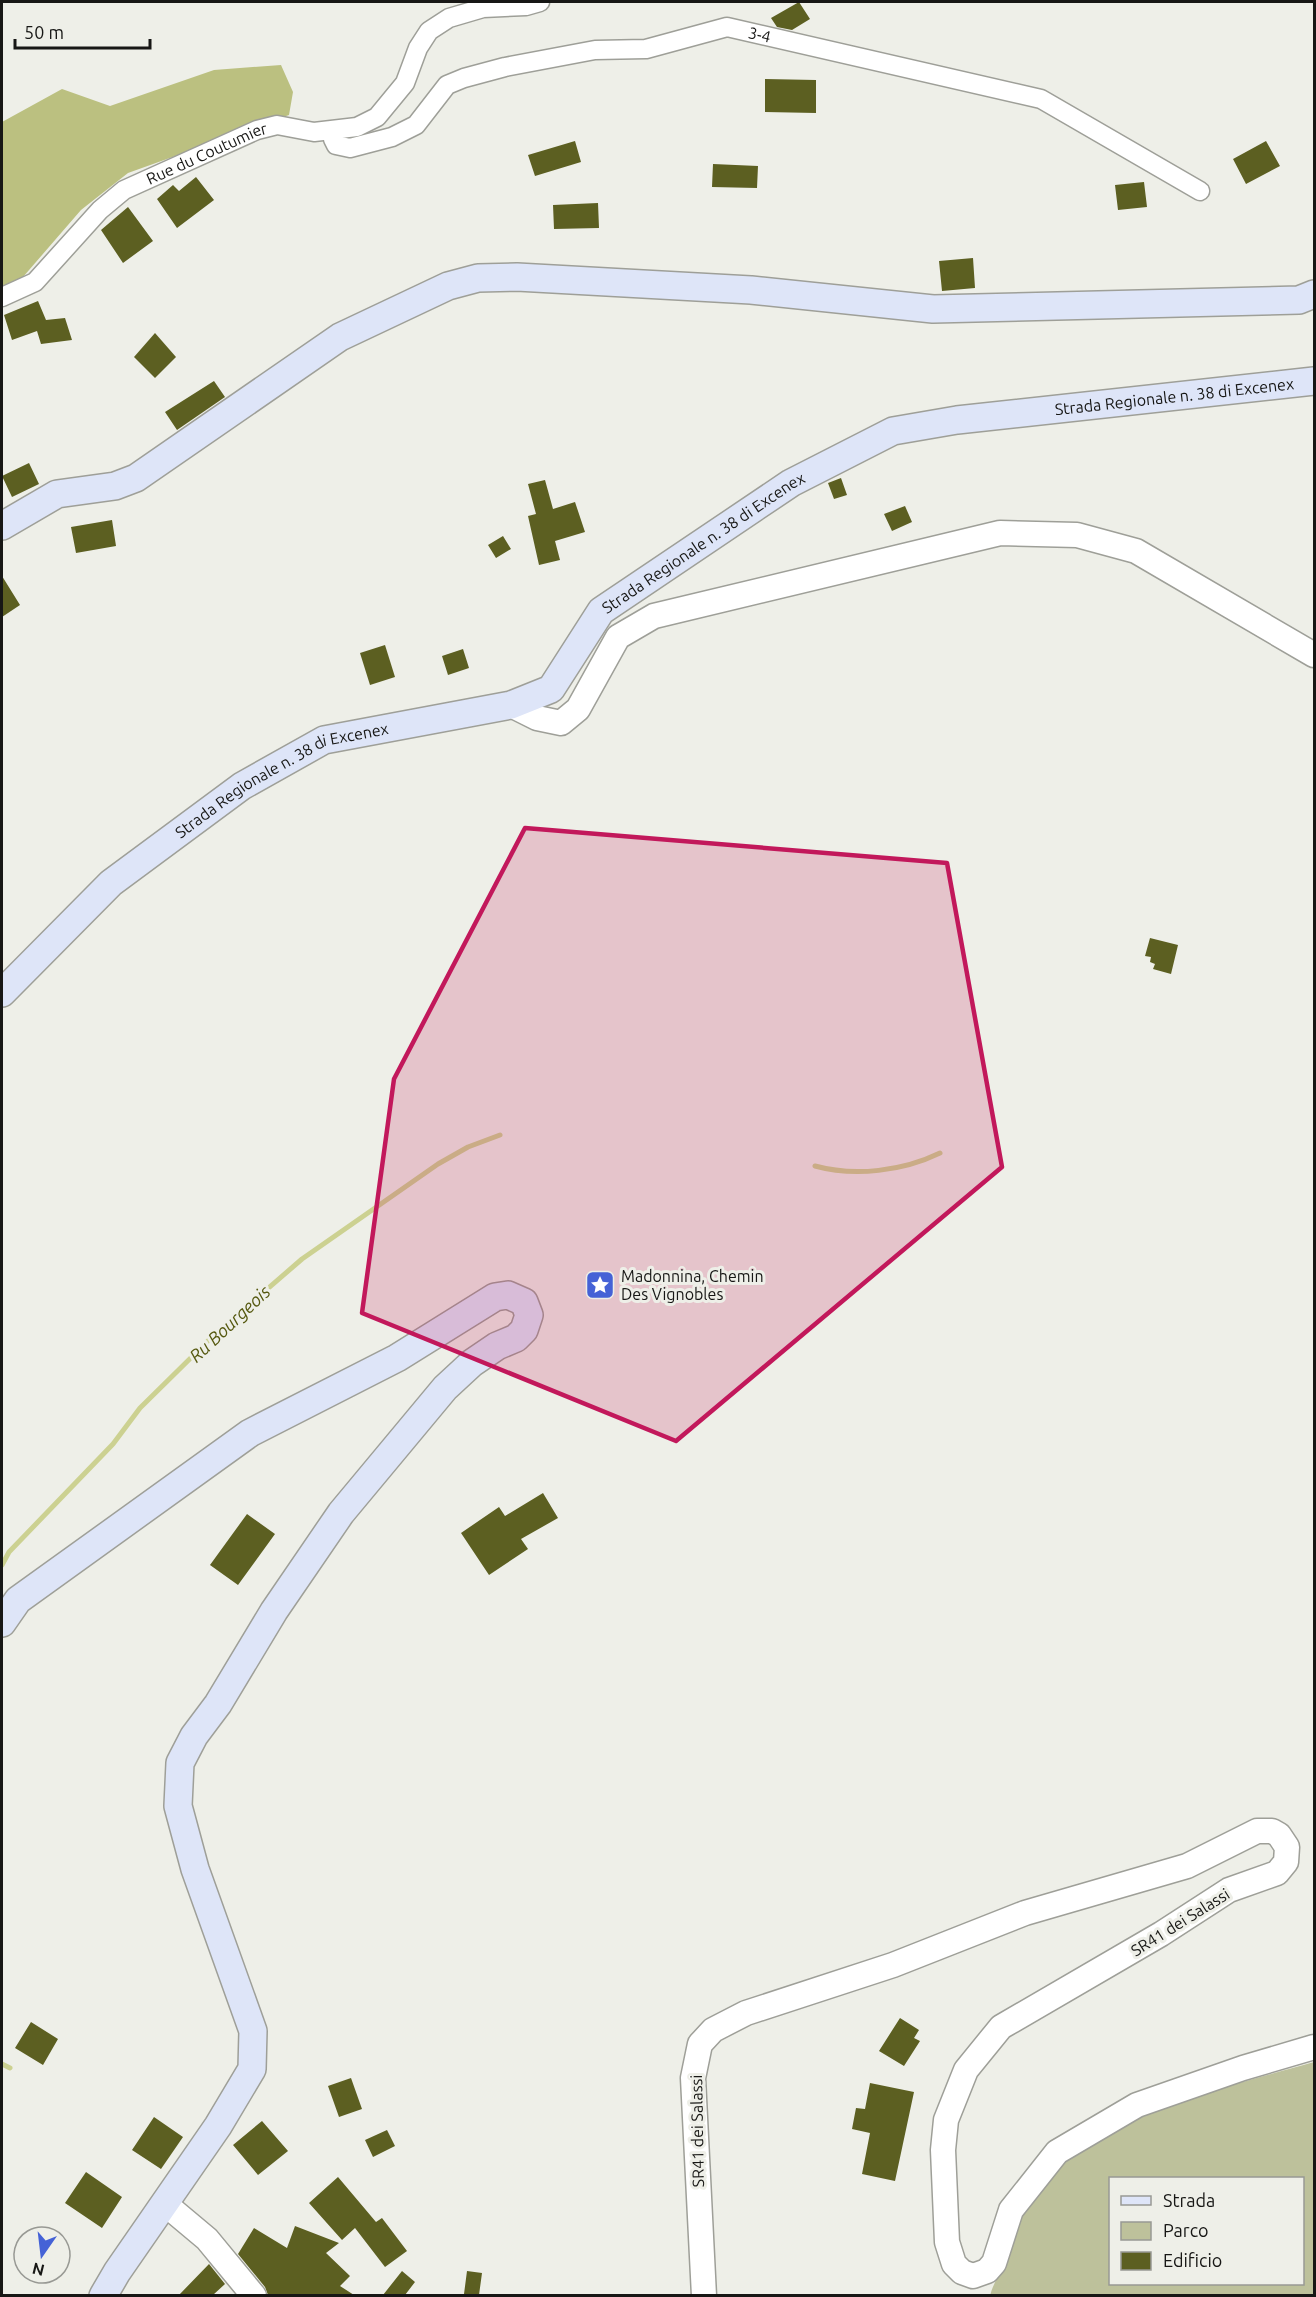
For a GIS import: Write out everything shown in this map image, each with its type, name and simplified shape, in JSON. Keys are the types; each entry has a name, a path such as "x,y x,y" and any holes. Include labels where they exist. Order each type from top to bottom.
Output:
{"main road":[{"path":"2,526 57,494 115,486 135,478 340,337 405,304 448,286 478,279 517,278 752,290 933,309 1299,300 1314,294"},
{"name":"Strada Regionale n. 38 di Excenex","path":"2,993 111,883 242,786 324,740 511,705 551,689 601,611 791,483 893,431 957,420 1314,381"},
{"path":"2,1623 18,1600 250,1433 397,1358 495,1297 508,1295 524,1302 529,1315 524,1330 516,1338 497,1346 472,1363 445,1388 340,1513 274,1611 224,1694 194,1736 180,1763 178,1806 195,1869 247,1990 253,2031 252,2069 218,2126 103,2295"}],"street":[{"name":"Rue du Coutumier","path":"2,297 35,282 100,210 124,190 257,130 277,125 315,132 357,128 377,117 405,83 418,48 429,32 449,18 483,8 526,6 540,2"},
{"name":"3-4","path":"335,130 333,139 336,145 350,148 392,137 416,125 447,85 464,78 505,67 595,50 646,49 727,27 1041,99 1200,191"},
{"path":"511,705 537,718 561,723 578,709 618,637 654,616 1000,533 1077,535 1136,550 1260,626 1314,655"},
{"name":"SR41 dei Salassi","path":"704,2295 693,2078 700,2044 713,2030 746,2013 894,1965 1025,1913 1187,1866 1257,1831 1272,1831 1279,1835 1287,1847 1288,1855 1283,1868 1277,1873 1229,1890 1161,1934 1001,2027 966,2070 946,2120 943,2150 947,2242 954,2264 975,2286 994,2263 1011,2210 1057,2152 1137,2105 1243,2068 1314,2047"},
{"path":"164,2203 207,2239 254,2295"}],"highlighted area":[{"path":"525,828 947,863 1002,1167 676,1441 362,1313 394,1079"}],"green space":[{"path":"281,65 293,92 289,115 128,173 81,210 23,277 2,286 2,122 62,89 110,106 214,70"},
{"path":"1314,2062 1314,2295 990,2296 1005,2262 1019,2212 1047,2176 1078,2151 1115,2130 1154,2112 1237,2084"}],"building":[{"path":"799,2 810,19 792,30 777,27 771,18"},
{"path":"765,79 816,80 816,113 765,112"},
{"path":"575,141 581,162 535,176 528,155"},
{"path":"1266,141 1280,166 1246,184 1233,159"},
{"path":"713,164 758,166 757,188 712,187"},
{"path":"196,177 214,200 177,228 157,199 173,185 179,191"},
{"path":"1144,182 1147,207 1118,210 1115,185"},
{"path":"598,203 599,228 554,229 553,205"},
{"path":"128,207 153,241 123,263 101,230"},
{"path":"973,258 975,288 942,291 939,261"},
{"path":"38,301 46,320 65,318 72,340 41,344 37,331 12,340 4,315"},
{"path":"155,333 176,357 155,378 134,357"},
{"path":"214,381 225,397 177,430 165,412"},
{"path":"29,463 39,484 12,497 2,476"},
{"path":"841,478 847,495 834,499 828,483"},
{"path":"545,480 553,509 575,502 585,532 555,541 560,560 539,565 528,516 536,514 528,484"},
{"path":"905,506 912,522 892,531 884,514"},
{"path":"112,520 116,546 76,553 71,527"},
{"path":"503,536 511,549 496,558 488,545"},
{"path":"2,576 20,605 2,617"},
{"path":"385,645 395,677 370,685 360,653"},
{"path":"463,649 469,668 448,675 442,656"},
{"path":"1150,938 1178,945 1171,974 1153,969 1155,964 1150,962 1151,957 1145,956"},
{"path":"543,1493 558,1518 521,1539 528,1549 489,1575 461,1533 499,1507 505,1516"},
{"path":"247,1514 275,1534 238,1585 210,1565"},
{"path":"900,2018 919,2030 914,2038 920,2041 904,2066 879,2051"},
{"path":"31,2022 58,2039 43,2065 15,2048"},
{"path":"351,2078 362,2109 339,2117 328,2086"},
{"path":"870,2083 914,2092 895,2181 862,2174 870,2133 852,2129 856,2108 865,2109"},
{"path":"154,2117 183,2137 161,2169 132,2150"},
{"path":"262,2121 288,2151 258,2175 233,2145"},
{"path":"387,2130 395,2146 373,2157 365,2140"},
{"path":"86,2172 122,2197 102,2228 65,2203"},
{"path":"338,2177 376,2222 382,2218 407,2251 385,2267 355,2228 342,2240 309,2203"},
{"path":"295,2226 339,2243 326,2253 350,2276 340,2286 354,2295 268,2295 265,2287 238,2254 254,2228 287,2248"},
{"path":"209,2264 225,2284 213,2295 179,2295"},
{"path":"402,2271 415,2282 405,2295 383,2295"},
{"path":"467,2271 482,2273 479,2295 464,2294"}],"waterway":[{"name":"Ru Bourgeois","path":"2,1565 9,1552 113,1444 140,1408 213,1336 302,1259 438,1164 468,1147 500,1135"},
{"name":"Ru Bourgeois","path":"815,1166 846,1171 879,1170 910,1164 940,1153"},
{"path":"2,2064 10,2068"}],"place":[{"name":"Madonnina, Chemin Des Vignobles","path":"600,1285"}]}
